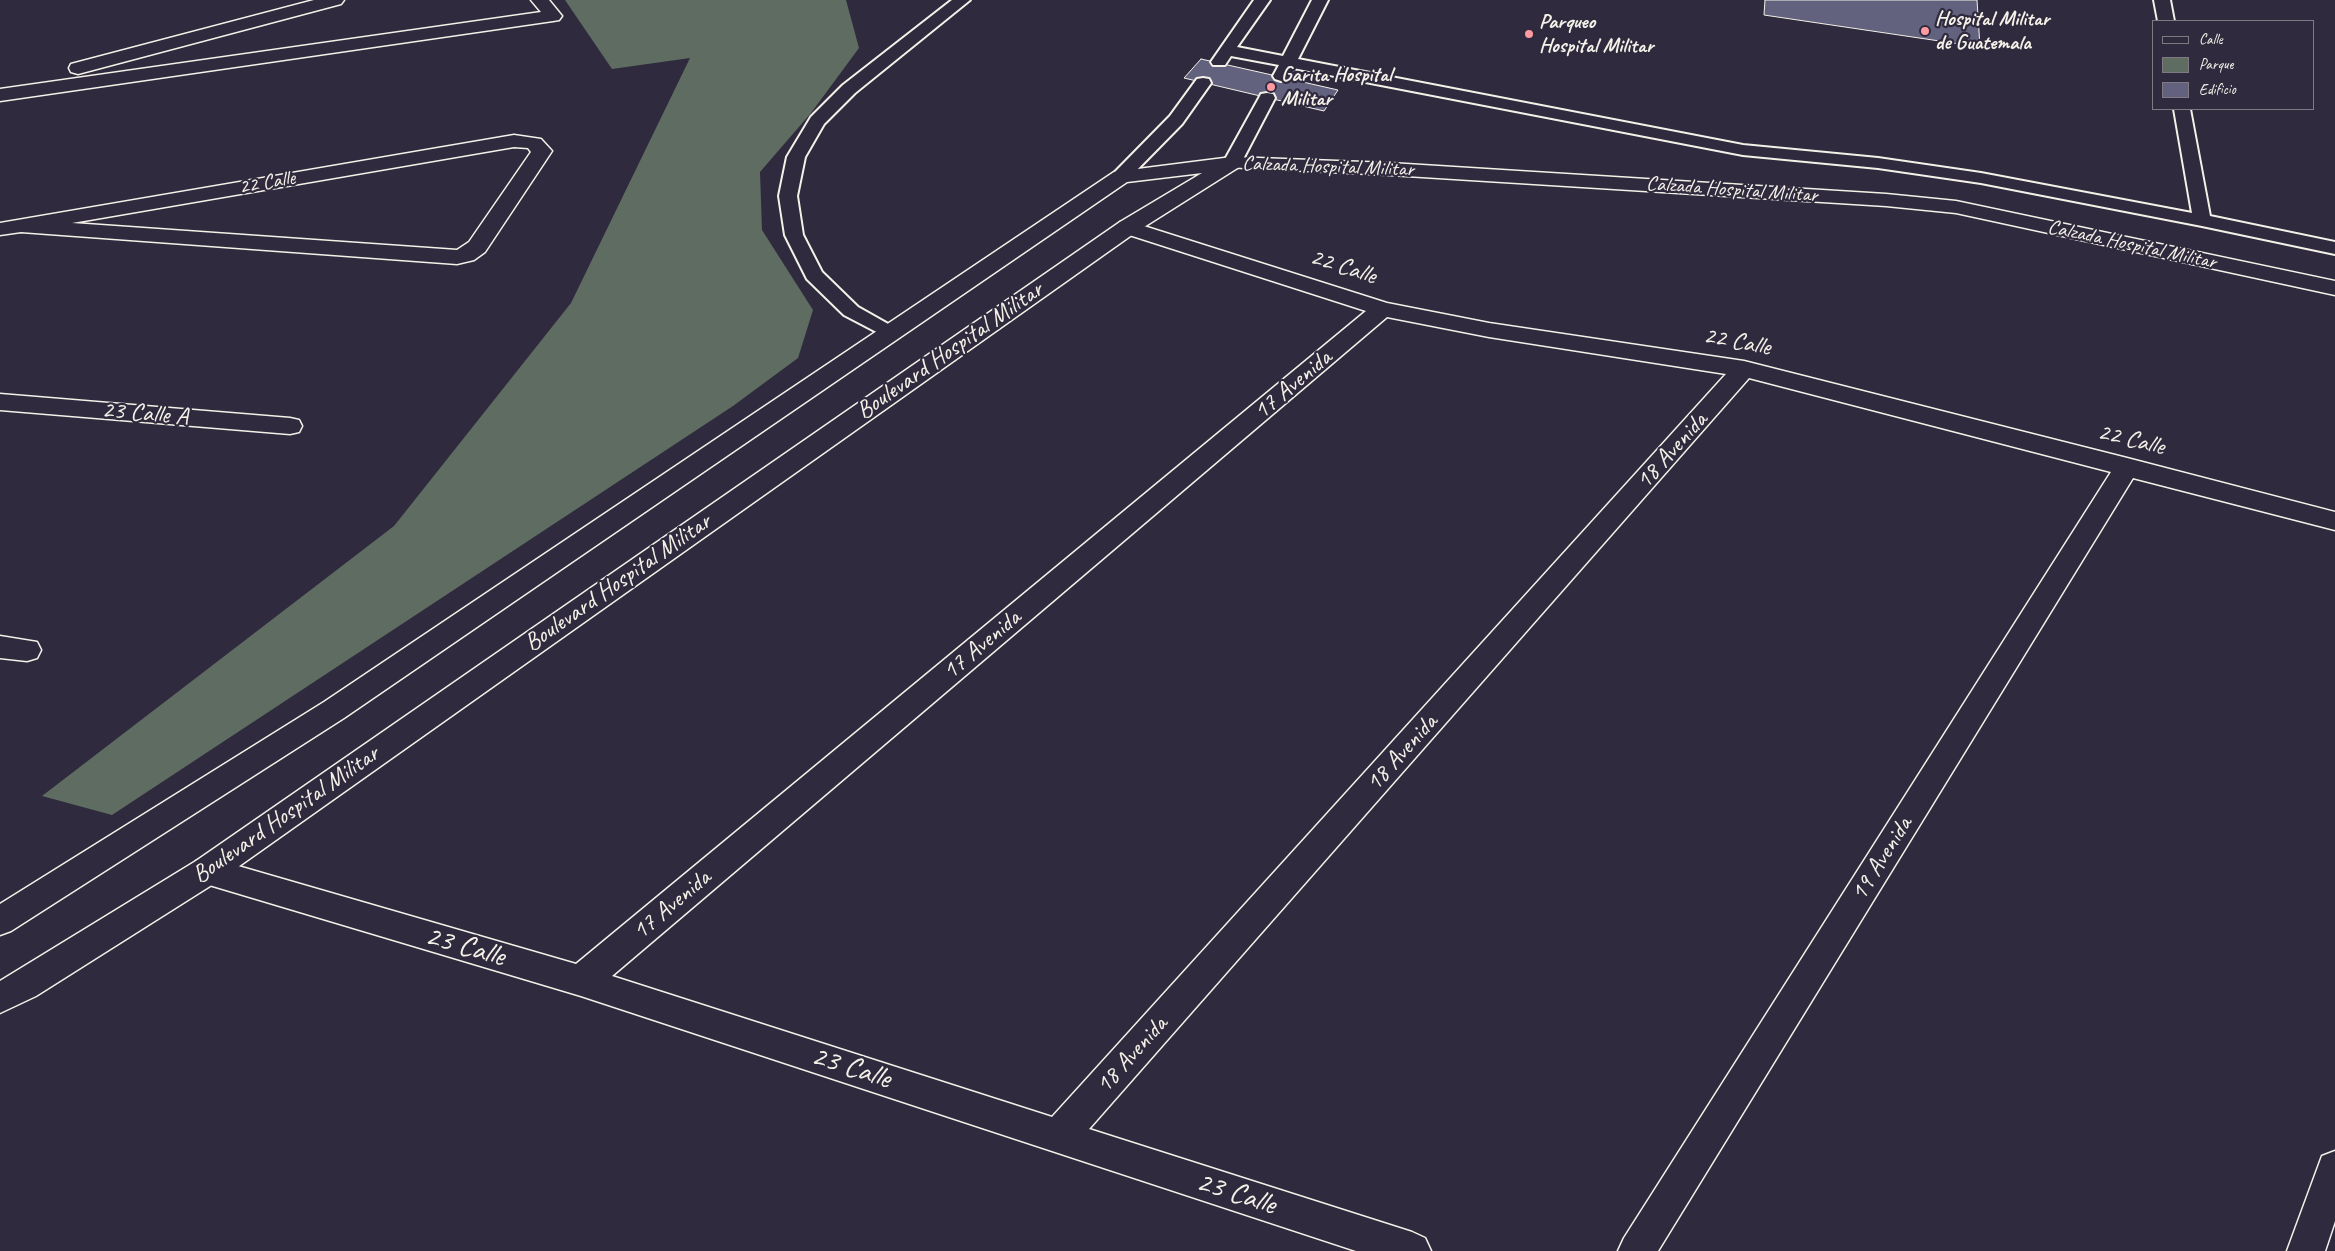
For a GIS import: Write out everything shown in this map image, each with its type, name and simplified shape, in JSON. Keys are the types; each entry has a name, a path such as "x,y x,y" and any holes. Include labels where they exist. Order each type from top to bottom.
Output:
{"street":[{"path":"0,89 335,0"},
{"path":"0,94 553,16 540,0"},
{"name":"22 Calle","path":"0,229 514,141 534,143 542,151 477,247 473,251 457,257 23,226"},
{"name":"Boulevard Hospital Militar","path":"0,998 207,871 1128,227 1232,163"},
{"name":"Calzada Hospital Militar","path":"1121,176 1232,163 1390,169 1886,200 1946,206 2335,288"},
{"name":"Boulevard Hospital Militar","path":"0,921 334,710 1121,176"},
{"name":"22 Calle","path":"1128,227 1383,309 1489,330 1744,369 2335,520"},
{"name":"17 Avenida","path":"582,981 1383,309"},
{"name":"18 Avenida","path":"1059,1136 1744,369"},
{"name":"23 Calle A","path":"0,402 290,426"},
{"name":"19 Avenida","path":"1637,1251 2127,467"},
{"name":"23 Calle","path":"207,871 582,981 1412,1251"},
{"path":"2306,1251 2335,1169"}],"lane":[{"path":"890,333 851,311 814,274 794,236 788,196 796,157 817,121 849,89 962,0"},
{"path":"1262,0 1223,57 1285,70 1743,150 1878,163 1981,178 2202,220 2335,248"},
{"path":"1285,70 1320,0"},
{"path":"2162,0 2166,20"},
{"path":"1121,176 1176,120 1204,83"},
{"path":"1232,163 1268,98"},
{"path":"2182,110 2202,220"}],"green space":[{"path":"565,0 846,0 859,48 811,113 760,172 762,230 813,310 798,358 733,406 112,815 42,796 394,526 571,303 690,58 612,69"}],"building":[{"name":"Hospital Militar de Guatemala","path":"1765,0 1977,0 1980,47 1764,15"},
{"name":"Garita Hospital Militar","path":"1201,59 1338,90 1324,111 1184,78"}],"place":[{"name":"Hospital Militar de Guatemala","path":"1925,31"},
{"name":"Parqueo Hospital Militar","path":"1529,34"},
{"name":"Garita Hospital Militar","path":"1271,87"}]}
